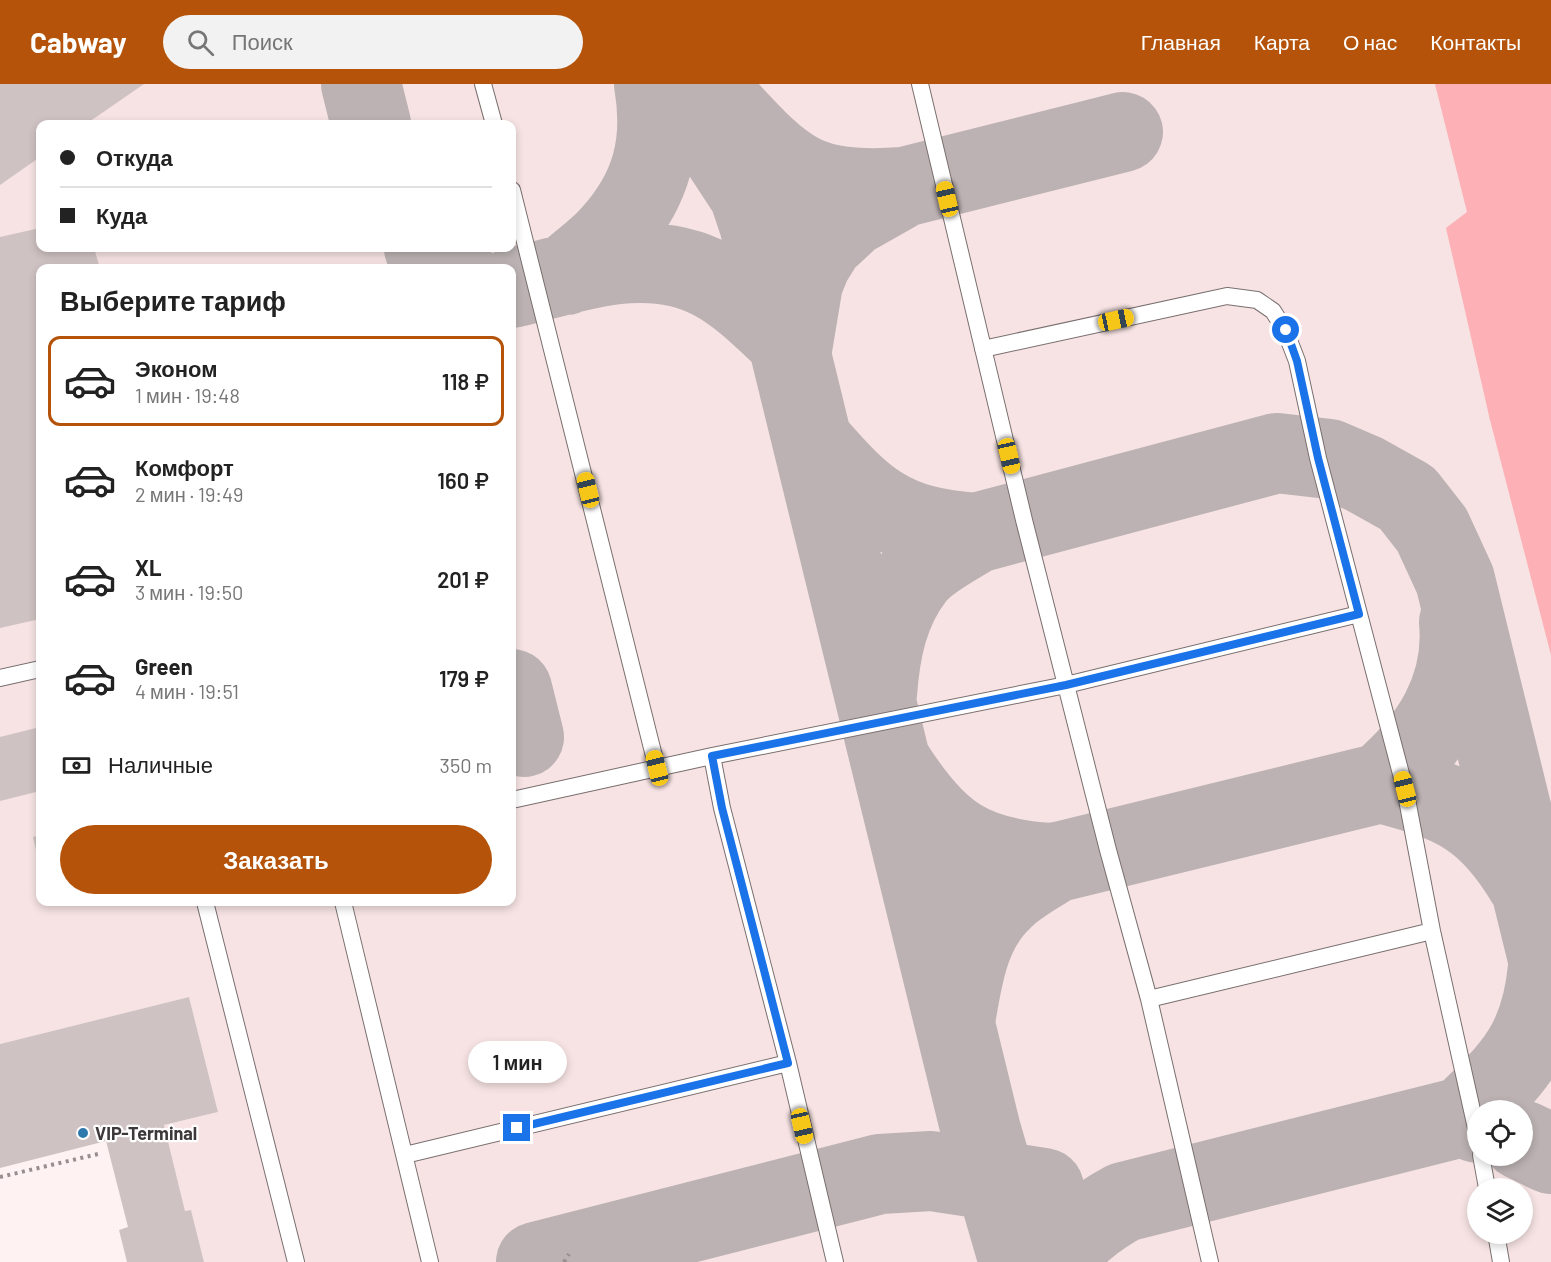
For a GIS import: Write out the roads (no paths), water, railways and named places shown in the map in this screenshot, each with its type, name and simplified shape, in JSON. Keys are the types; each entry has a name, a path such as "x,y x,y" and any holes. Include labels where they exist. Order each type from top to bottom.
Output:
{"lane":[{"path":"483,84 493,120"},
{"path":"920,84 1066,685 1149,999 1210,1262"},
{"path":"516,206 657,768"},
{"path":"983,349 1227,296 1257,300 1273,311 1286,330 1297,361 1318,458 1405,789 1432,931 1470,1100"},
{"path":"516,799 712,756 1066,685 1359,614"},
{"path":"0,678 36,670"},
{"path":"712,756 722,808 788,1063 835,1262"},
{"path":"206,906 296,1262"},
{"path":"344,906 430,1262"},
{"path":"1149,999 1432,931"},
{"path":"405,1155 788,1063"},
{"path":"1498,1244 1501,1262"}],"place":[{"name":"VIP-Terminal","path":"83,1133"}]}
